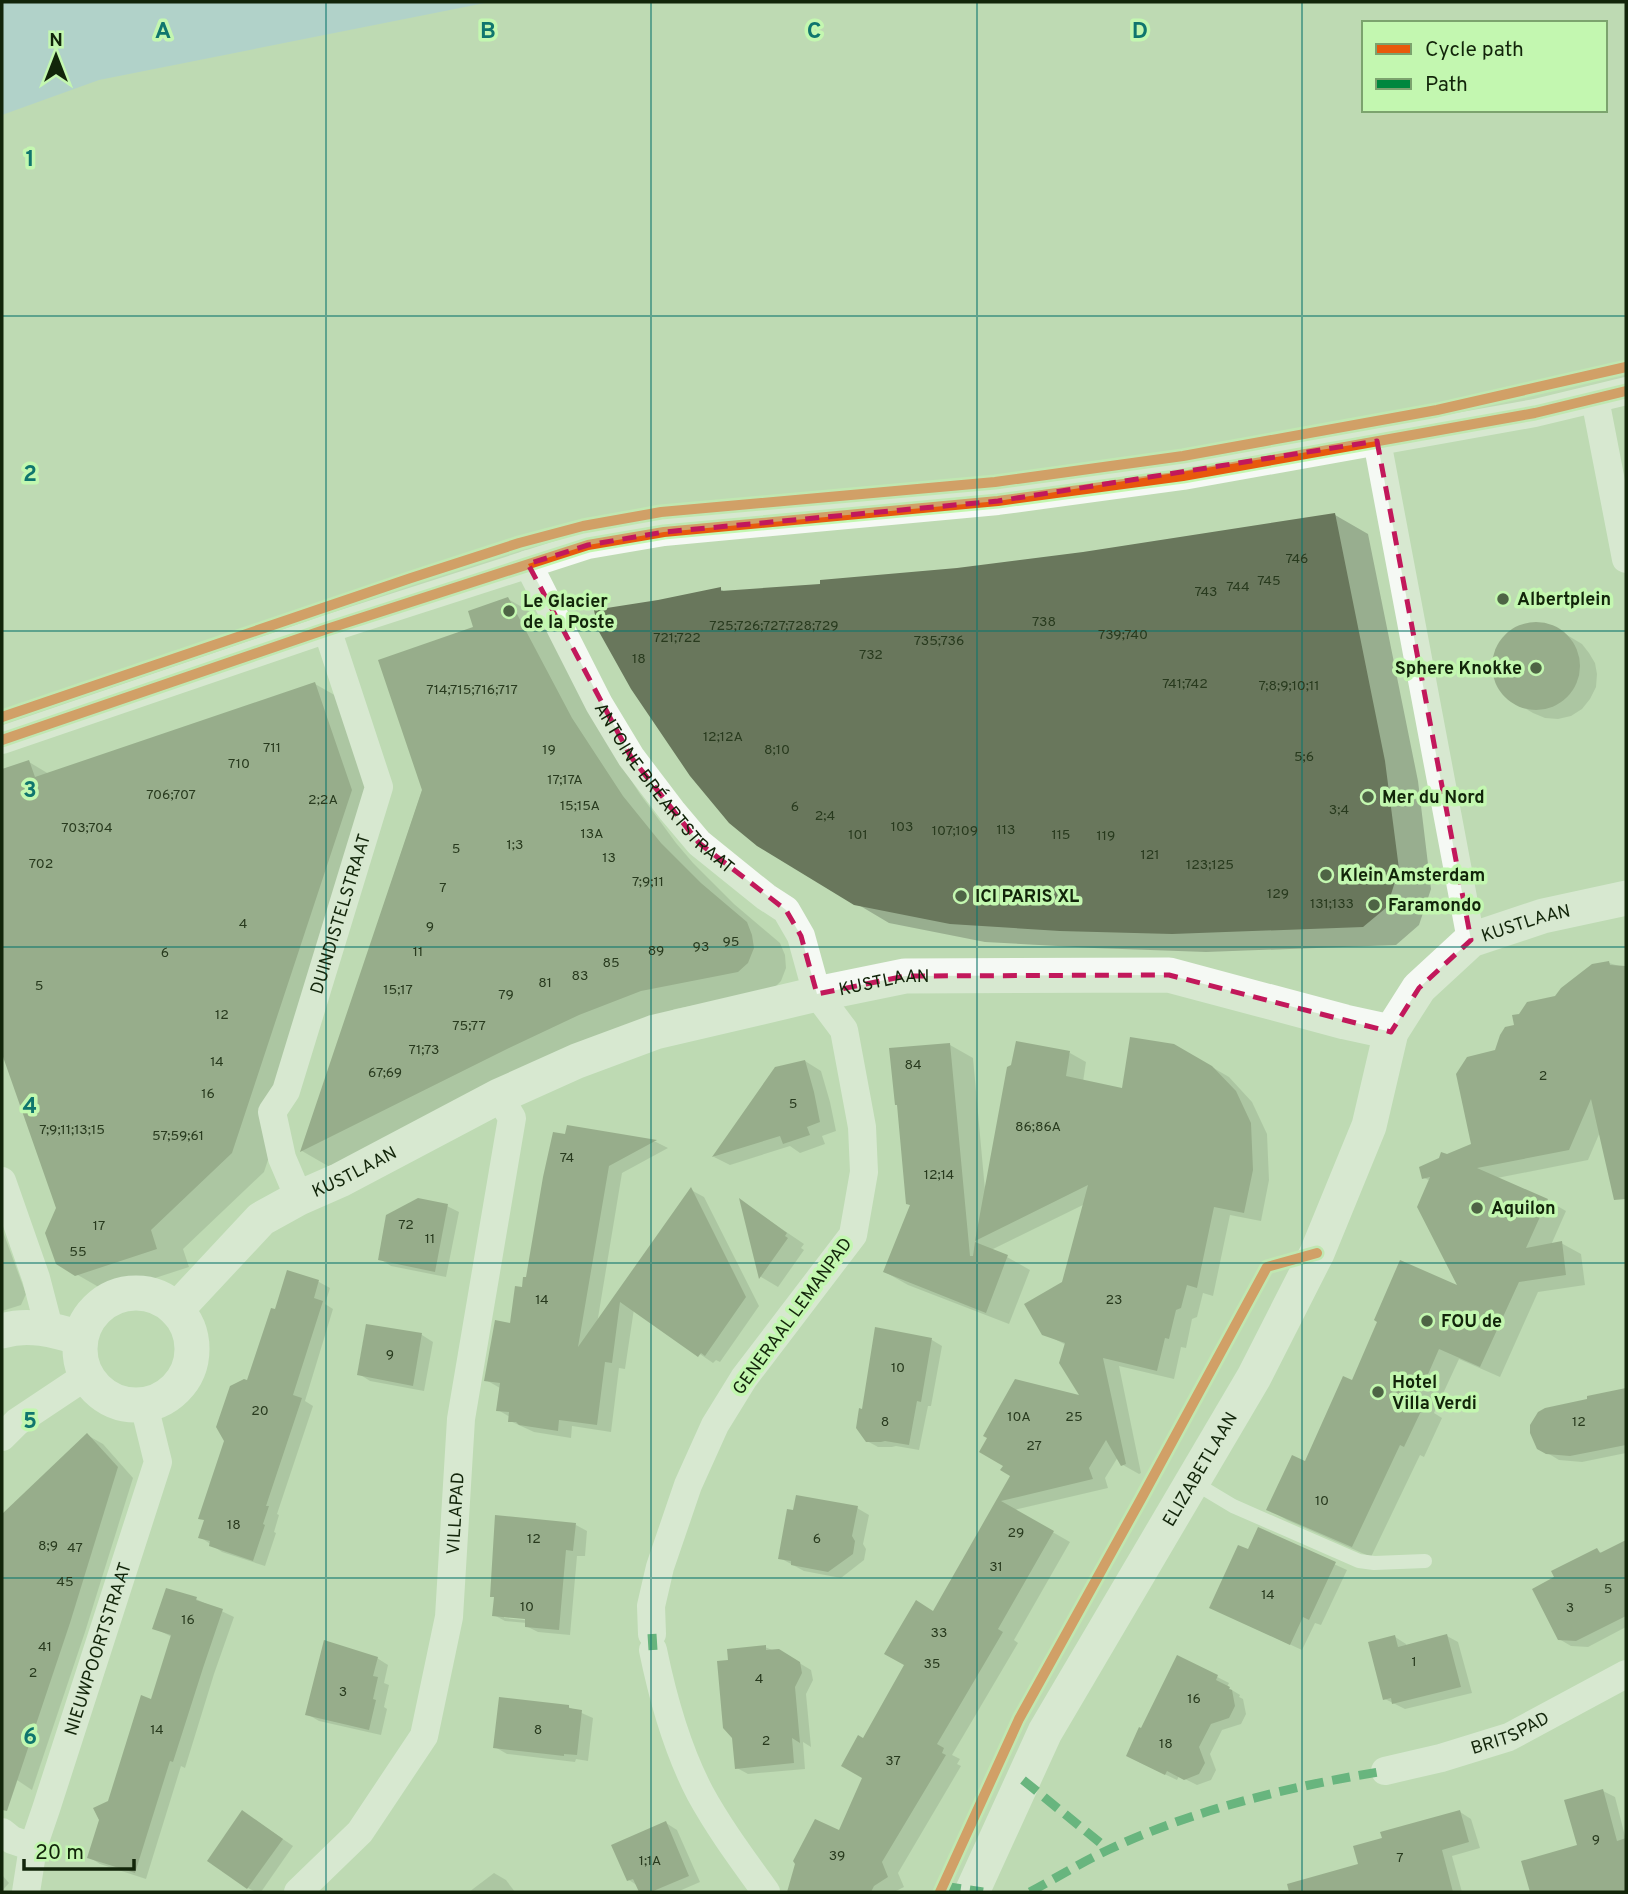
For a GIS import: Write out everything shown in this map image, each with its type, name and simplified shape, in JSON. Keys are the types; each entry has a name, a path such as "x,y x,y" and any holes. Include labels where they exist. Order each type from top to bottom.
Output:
{"street":[{"path":"2,740 327,629 588,545 664,532 998,500 1184,475 1535,413 1626,391"},
{"path":"1595,399 1626,559"},
{"path":"1377,441 1471,940"},
{"name":"ANTOINE BRÉARTSTRAAT","path":"528,564 599,704 631,757 699,843 786,910 801,936 817,994"},
{"name":"DUINDISTELSTRAAT","path":"299,1198 282,1158 272,1112 286,1091 379,787 327,629"},
{"name":"KUSTLAAN","path":"176,1310 261,1219 499,1096 577,1061 655,1032 905,976 1169,975 1391,1032 1419,988 1471,940 1544,916 1626,898"},
{"name":"GENERAAL LEMANPAD","path":"766,1892 701,1794 683,1755 670,1716 652,1642 651,1606 660,1567 688,1485 716,1425 744,1378 853,1235 864,1172 862,1127 844,1030 817,994"},
{"name":"ELIZABETLAAN","path":"972,1892 1045,1732 1254,1377 1317,1254 1369,1126 1391,1032"},
{"name":"VILLAPAD","path":"298,1892 360,1832 424,1736 449,1617 461,1419 512,1118 499,1096"},
{"path":"2,1181 36,1278 64,1333 80,1357 86,1376 101,1394 121,1404 144,1405 161,1400 175,1389 186,1375 191,1359 191,1341 186,1324 176,1310 162,1300 146,1294 128,1294 112,1298 97,1308 86,1322 64,1333 9,1329 2,1331"},
{"path":"2,1437 17,1422 86,1376"},
{"name":"NIEUWPOORTSTRAAT","path":"26,1892 33,1847 158,1462 144,1405"},
{"name":"BRITSPAD","path":"1385,1771 1441,1758 1509,1737 1626,1674"},
{"path":"2,1832 12,1840 33,1847"}],"lane":[{"path":"1192,1481 1233,1506 1359,1561 1425,1561"}],"highlighted area":[{"path":"1377,441 1471,940 1419,988 1391,1032 1169,975 905,976 817,994 801,936 786,910 699,843 631,757 528,564 588,545 664,532 998,501"}],"water":[{"path":"2,2 490,2 99,80 2,115"}],"building":[{"path":"1335,513 1385,761 1399,869 1387,907 1363,927 1172,934 1060,931 950,924 854,905 757,846 729,823 690,776 631,689 598,630 594,610 721,587 721,591 820,584 820,580 957,568 1083,552"},
{"path":"508,597 572,718 623,796 661,843 701,883 747,922 754,948 748,963 738,972 641,991 579,1015 300,1152 422,790 378,660 473,627 468,611"},
{"name":"Sphere Knokke","path":"1536,622 1553,625 1567,635 1577,649 1580,666 1577,683 1567,697 1553,707 1536,710 1519,707 1505,697 1495,683 1492,666 1495,649 1505,635 1519,625"},
{"path":"315,682 352,790 232,1153 151,1230 157,1249 75,1276 56,1264 45,1233 56,1208 2,1054 2,769 29,760 35,777"},
{"path":"1609,961 1610,965 1626,966 1626,1199 1614,1200 1591,1099 1569,1150 1477,1168 1548,1199 1526,1248 1562,1241 1566,1275 1519,1282 1480,1367 1439,1349 1416,1402 1424,1405 1404,1447 1400,1445 1352,1547 1266,1510 1292,1455 1305,1461 1343,1376 1352,1380 1400,1260 1457,1285 1417,1207 1430,1177 1422,1179 1419,1167 1439,1158 1441,1152 1447,1154 1471,1144 1456,1074 1467,1057 1495,1050 1505,1027 1514,1025 1512,1015 1519,1014 1527,1002 1555,996 1561,988 1592,964"},
{"path":"1130,1037 1174,1044 1212,1066 1236,1091 1251,1123 1253,1170 1244,1213 1214,1207 1197,1288 1187,1285 1181,1308 1176,1310 1169,1339 1165,1338 1157,1371 1103,1358 1126,1464 1121,1466 1106,1440 1089,1468 1093,1479 1001,1501 1054,1531 998,1629 1003,1632 937,1744 944,1748 942,1753 946,1755 882,1862 888,1877 874,1886 871,1892 787,1892 795,1864 793,1861 815,1819 839,1830 862,1778 841,1766 858,1735 863,1738 904,1665 884,1654 916,1600 933,1611 1010,1476 1000,1470 1003,1466 979,1452 987,1438 983,1436 1015,1379 1079,1395 1059,1363 1065,1343 1042,1335 1024,1304 1062,1282 1088,1185 975,1241 1007,1067 1011,1065 1016,1041 1070,1051 1066,1076 1122,1088"},
{"path":"950,1043 970,1256 973,1256 975,1242 1008,1255 986,1313 883,1272 910,1205 906,1204 889,1048"},
{"path":"805,1060 820,1122 807,1127 810,1135 783,1144 780,1136 712,1157 775,1067"},
{"path":"567,1125 657,1140 609,1166 578,1347 691,1187 746,1297 705,1356 701,1353 698,1357 620,1302 612,1363 605,1362 597,1425 559,1420 558,1431 508,1422 509,1412 496,1411 500,1383 484,1381 495,1320 510,1323 515,1286 522,1287 523,1277 526,1277 553,1132 565,1134"},
{"path":"418,1198 448,1204 435,1272 378,1260 386,1215"},
{"path":"739,1198 787,1233 785,1236 788,1238 759,1279"},
{"path":"287,1270 319,1280 314,1298 323,1301 293,1395 302,1398 266,1506 269,1506 263,1524 265,1525 253,1561 209,1546 210,1541 198,1538 204,1520 198,1519 224,1441 216,1427 230,1386 247,1380"},
{"path":"366,1324 422,1333 413,1386 357,1375"},
{"path":"875,1327 932,1338 921,1402 917,1401 909,1445 885,1441 866,1442 856,1428 859,1408 862,1409"},
{"path":"1626,1388 1626,1445 1570,1456 1546,1454 1537,1449 1530,1433 1530,1425 1538,1412 1587,1399 1587,1396"},
{"path":"87,1433 118,1467 70,1623 7,1811 2,1810 2,1514"},
{"path":"796,1495 858,1506 852,1536 855,1541 853,1554 828,1572 791,1565 791,1561 778,1559 787,1509 793,1510"},
{"path":"495,1515 576,1523 573,1551 566,1550 559,1630 525,1627 525,1619 492,1616 494,1597 490,1597"},
{"path":"1258,1527 1336,1562 1309,1620 1303,1617 1290,1645 1209,1608 1238,1545 1248,1549"},
{"path":"1626,1540 1626,1616 1576,1641 1558,1640 1532,1589 1554,1577 1551,1571 1597,1548 1600,1553"},
{"path":"166,1588 197,1597 196,1600 223,1609 173,1762 170,1761 135,1873 87,1858 99,1820 93,1808 108,1801 141,1695 151,1699 171,1635 152,1629"},
{"path":"1447,1634 1461,1687 1392,1704 1391,1698 1383,1700 1368,1642 1395,1635 1398,1647"},
{"path":"324,1640 378,1657 373,1676 378,1677 373,1699 376,1700 369,1730 305,1715"},
{"path":"766,1645 766,1650 779,1649 800,1662 802,1673 795,1687 800,1743 792,1738 794,1763 735,1769 732,1738 723,1728 717,1661 728,1660 727,1649"},
{"path":"1177,1655 1218,1675 1216,1680 1232,1690 1235,1706 1229,1718 1211,1724 1199,1747 1205,1763 1199,1774 1184,1780 1167,1771 1165,1775 1126,1756"},
{"path":"499,1697 569,1705 569,1708 582,1710 577,1755 493,1748"},
{"path":"1603,1789 1617,1841 1626,1838 1626,1892 1530,1892 1521,1861 1577,1845 1564,1800"},
{"path":"242,1810 283,1839 247,1889 207,1861"},
{"path":"1460,1810 1469,1842 1442,1850 1453,1892 1289,1892 1287,1884 1358,1864 1353,1846 1382,1838 1380,1832"},
{"path":"666,1821 689,1876 651,1892 639,1892 633,1879 627,1881 611,1845"}],"marked path":[{"path":"652,1634 653,1650"},
{"path":"1030,1892 1110,1849 1176,1822 1279,1792 1385,1771"},
{"path":"1023,1780 1109,1850"},
{"path":"943,1886 983,1892"}],"cycle path":[{"path":"2,717 411,578 519,543 583,526 661,512 995,482 1183,456 1437,410 1626,367"},
{"path":"2,740 327,629 588,545 664,532 998,501 1183,476 1535,413 1626,391"},
{"path":"940,1892 1019,1719 1267,1267 1317,1253"}],"place":[{"name":"Albertplein","path":"1503,599"},
{"name":"Le Glacier de la Poste","path":"509,611"},
{"name":"Sphere Knokke","path":"1536,668"},
{"name":"Mer du Nord","path":"1368,797"},
{"name":"Klein Amsterdam","path":"1326,875"},
{"name":"ICI PARIS XL","path":"961,896"},
{"name":"Faramondo","path":"1374,905"},
{"name":"Aquilon","path":"1477,1208"},
{"name":"FOU de","path":"1427,1321"},
{"name":"Hotel Villa Verdi","path":"1378,1392"}]}
